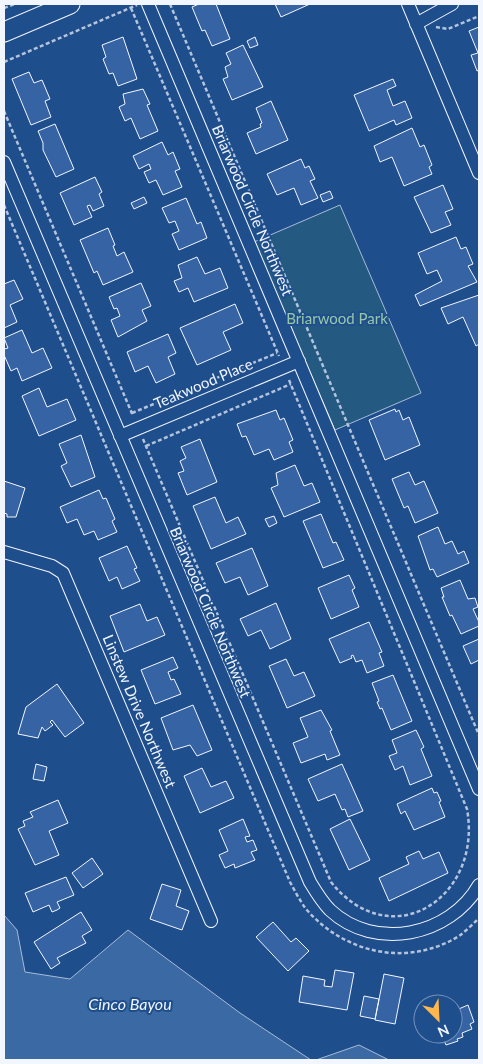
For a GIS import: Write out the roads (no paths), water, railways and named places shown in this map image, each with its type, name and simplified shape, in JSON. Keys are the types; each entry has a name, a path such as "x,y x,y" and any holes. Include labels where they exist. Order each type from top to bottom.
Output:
{"main road":[{"path":"4,32 70,4"}],"street":[{"name":"Briarwood Circle Northwest","path":"148,4 479,788"},
{"path":"408,4 479,173"},
{"path":"416,24 452,4"},
{"name":"Briarwood Circle Northwest","path":"4,162 302,868 320,898 331,910 354,925 371,932 410,933 438,924 452,916 467,903 479,885"},
{"name":"Teakwood Place","path":"120,436 299,360"},
{"name":"Linstew Drive Northwest","path":"4,552 52,566 63,573 211,921"}],"water":[{"name":"Cinco Bayou","path":"4,915 17,930 25,972 70,979 128,930 240,1013 311,1060 4,1060"},
{"path":"359,1045 389,1060 316,1060"}],"park label":[{"name":"Briarwood Park","path":"337,318"}]}
